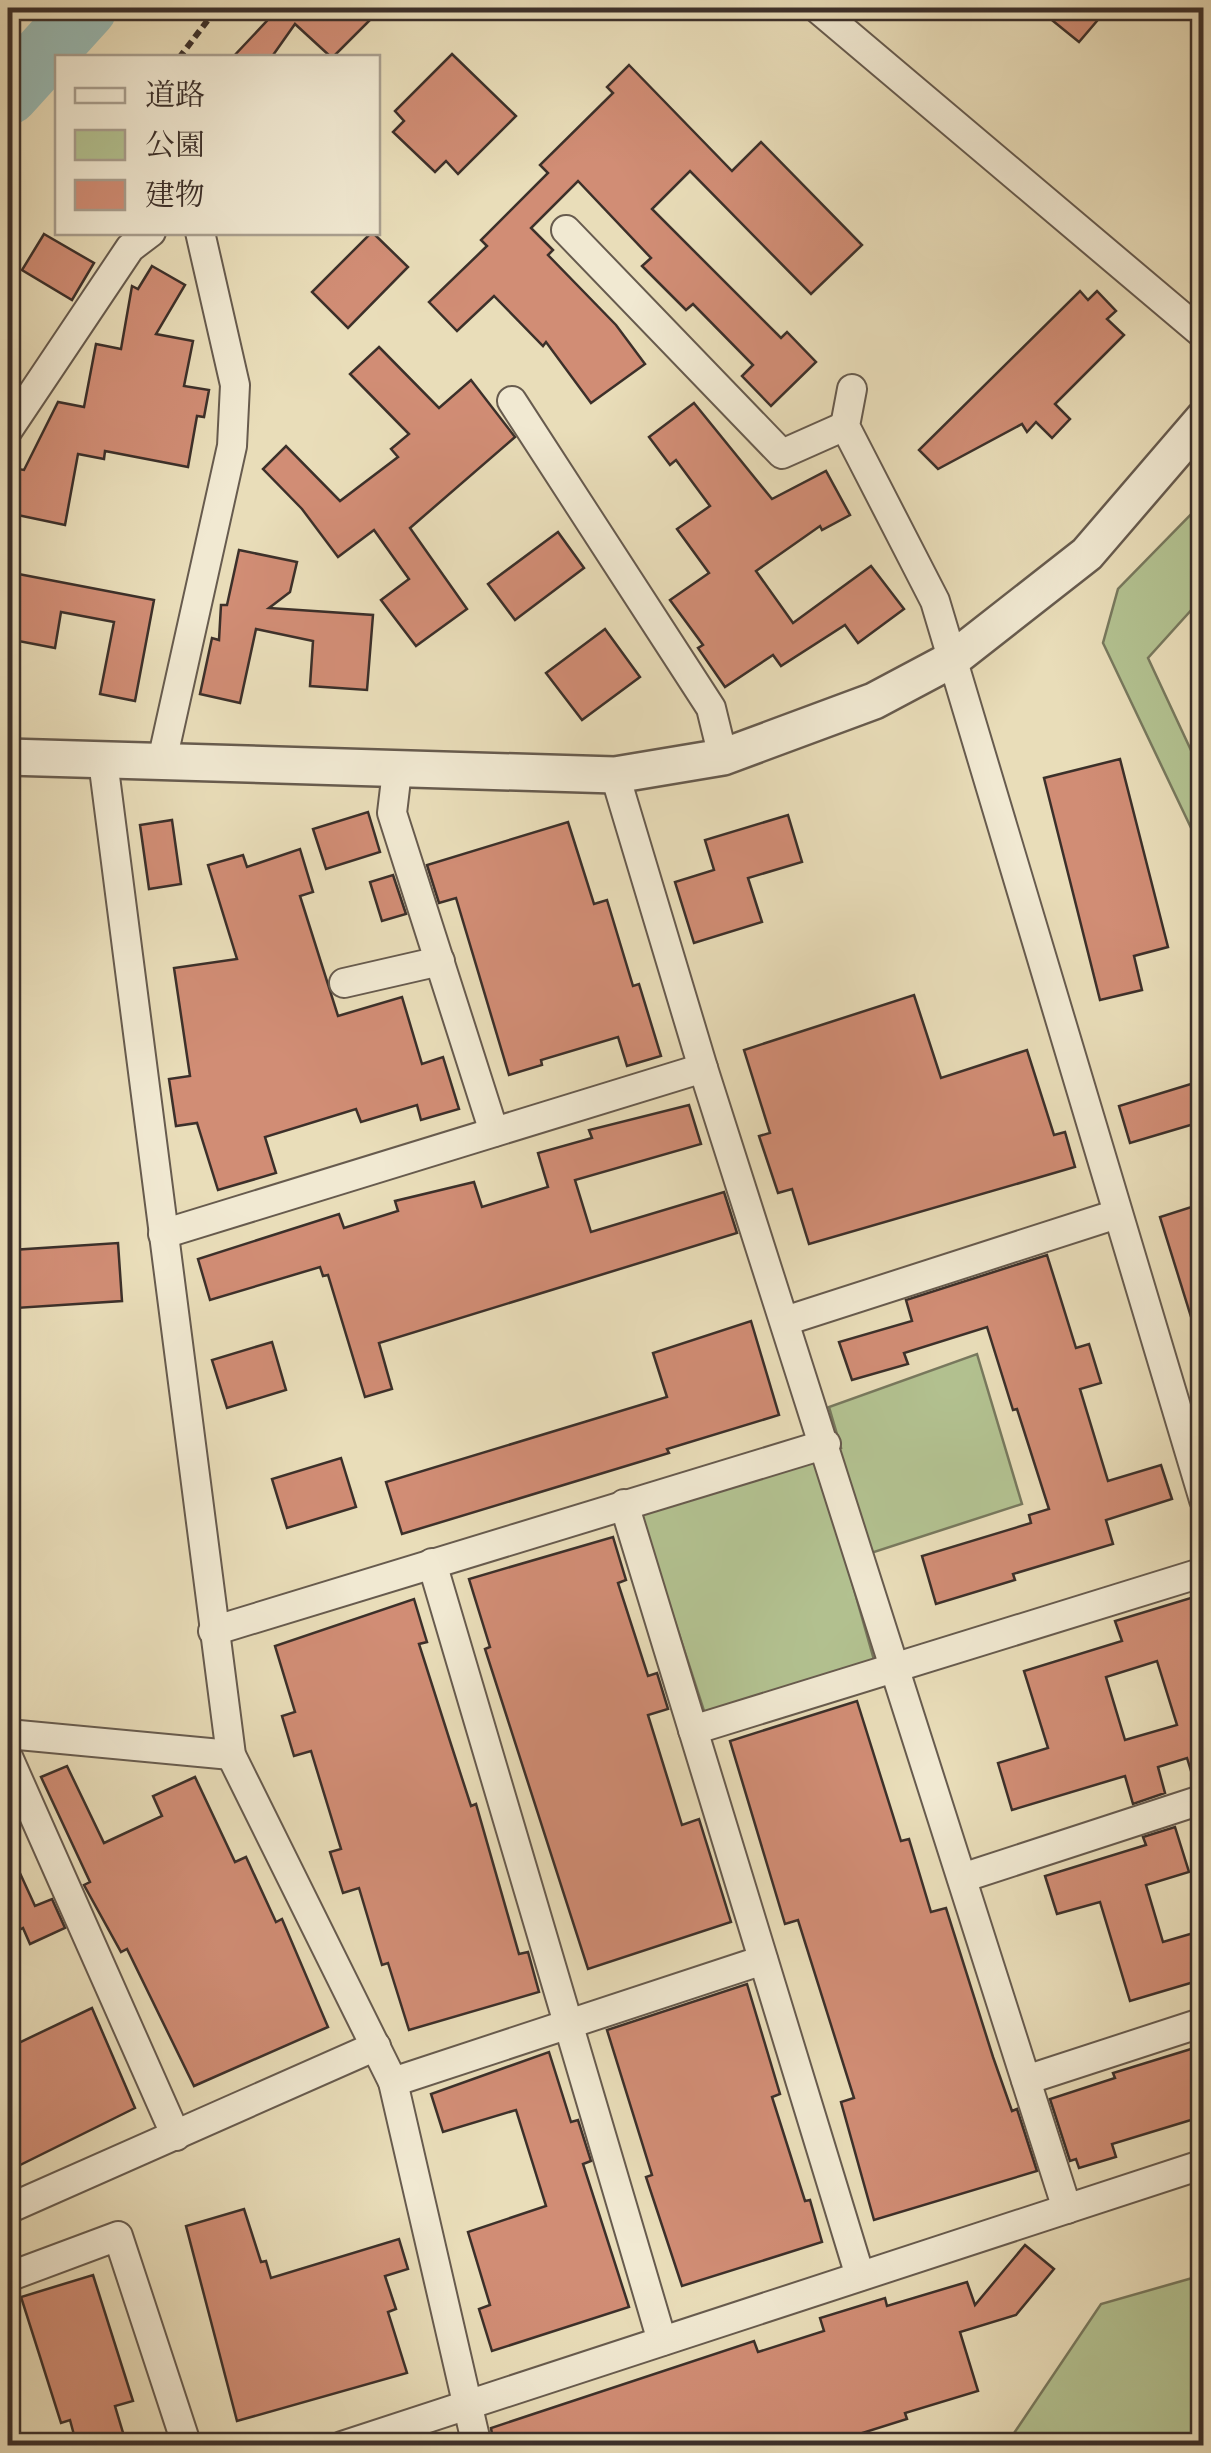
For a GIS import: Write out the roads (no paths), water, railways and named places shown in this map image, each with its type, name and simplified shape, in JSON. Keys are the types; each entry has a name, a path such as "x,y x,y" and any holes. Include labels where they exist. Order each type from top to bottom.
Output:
{"street":[{"path":"817,8 1204,335"},
{"path":"566,230 782,454 845,426"},
{"path":"8,430 130,248 147,235"},
{"path":"162,761 232,446 235,385 201,235"},
{"path":"852,389 845,426 935,601 1204,1500"},
{"path":"512,401 711,708 722,757"},
{"path":"8,757 614,775 722,757 874,700 953,659 1086,554 1204,418"},
{"path":"103,762 231,1755 393,2082 476,2446"},
{"path":"396,771 392,813 494,1132"},
{"path":"614,775 703,1068 826,1444 1066,2209"},
{"path":"344,983 440,961"},
{"path":"163,1234 703,1068"},
{"path":"785,1322 1117,1214"},
{"path":"213,1631 826,1444"},
{"path":"624,1504 860,2276"},
{"path":"432,1564 662,2341"},
{"path":"694,1730 1204,1572"},
{"path":"8,1734 231,1755"},
{"path":"8,1758 176,2136"},
{"path":"962,1878 1204,1798"},
{"path":"393,2082 764,1960"},
{"path":"1026,2080 1204,2022"},
{"path":"8,2209 376,2046"},
{"path":"342,2446 1204,2164"},
{"path":"8,2277 118,2236 188,2446"}],"waterway":[{"path":"8,94 86,8"}]}
